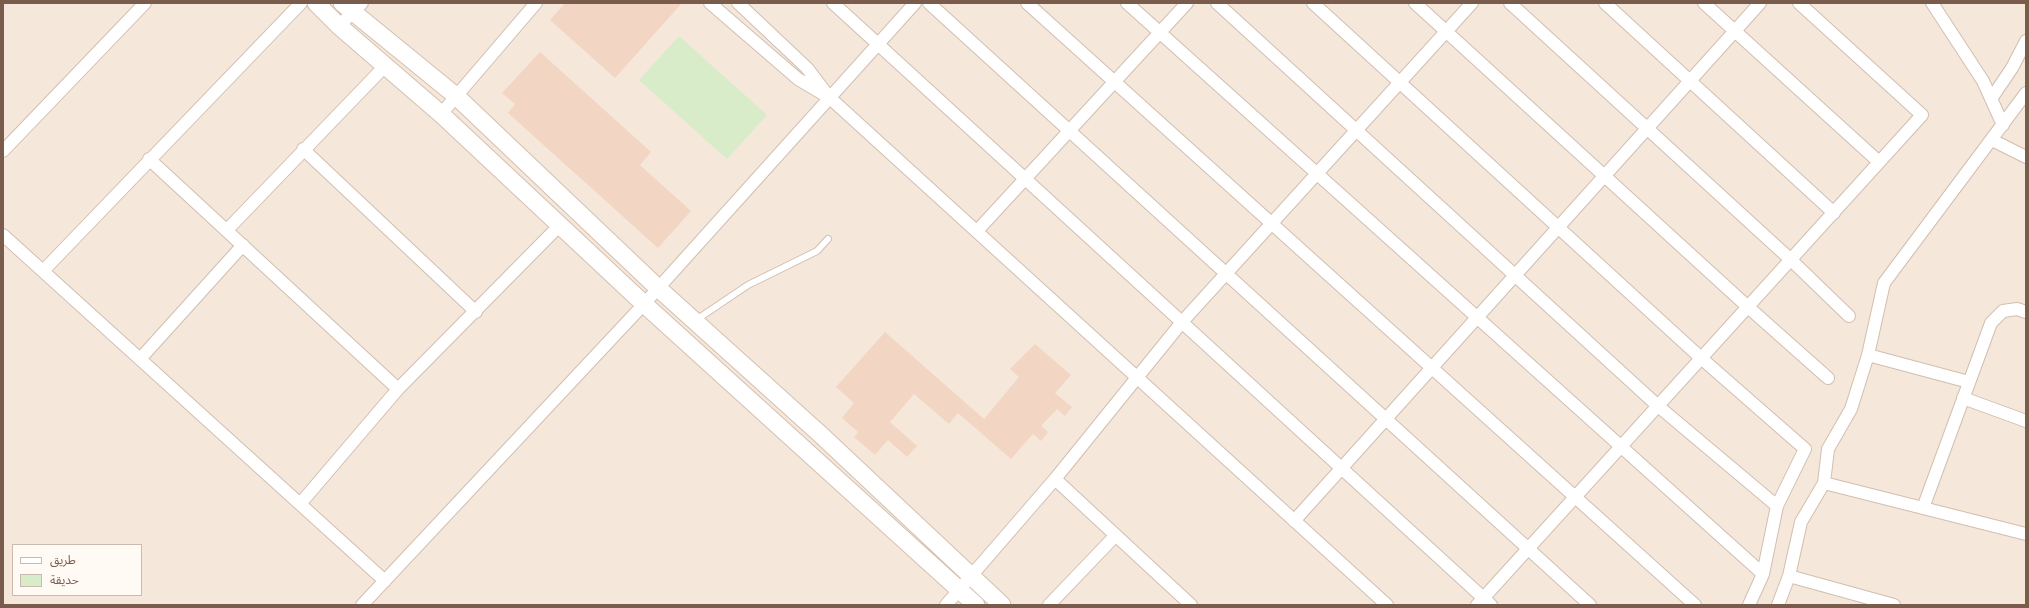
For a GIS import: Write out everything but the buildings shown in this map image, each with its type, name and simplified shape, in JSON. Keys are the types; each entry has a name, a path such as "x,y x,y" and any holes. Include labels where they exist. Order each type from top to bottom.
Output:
{"street":[{"path":"43,271 301,3"},
{"path":"316,3 339,26 441,114 644,304 965,583 1002,605"},
{"path":"441,114 536,3"},
{"path":"710,3 798,79 830,98"},
{"path":"738,3 807,68 830,98 1387,605"},
{"path":"832,3 1342,468 1484,602 1527,549 1922,115 1800,3"},
{"path":"362,605 644,304 915,3"},
{"path":"929,3 1385,420 1590,605"},
{"path":"1027,3 1695,605"},
{"path":"1127,3 1763,574"},
{"path":"977,231 1026,180 1187,3"},
{"path":"1217,3 1658,406 1777,506"},
{"path":"1314,3 1702,358 1805,449 1777,506 1763,574 1749,605"},
{"path":"1415,3 1748,307 1828,378"},
{"path":"946,605 1055,479 1182,322 1472,3"},
{"path":"1510,3 1790,259 1849,316"},
{"path":"1604,3 1834,213"},
{"path":"1704,3 1879,162"},
{"path":"1294,521 1760,3"},
{"path":"1932,3 1972,63 2003,125"},
{"path":"3,151 142,4"},
{"path":"339,26 352,6 456,96 658,288 820,434 965,583 976,605"},
{"path":"1991,99 2012,68 2026,41"},
{"path":"226,230 385,66"},
{"path":"1778,605 1789,576 1801,522 1824,483 1828,449 1851,409 1868,355 1884,283 2026,93"},
{"path":"1992,140 2026,157"},
{"path":"303,149 476,312"},
{"path":"150,159 398,388"},
{"path":"300,504 398,388 476,312 559,226"},
{"path":"3,235 385,581"},
{"path":"140,359 243,246"},
{"path":"1923,508 1991,323 2003,311 2017,309 2026,312"},
{"path":"1868,355 1969,382"},
{"path":"1964,398 2026,421"},
{"path":"1055,479 1191,605"},
{"path":"1824,483 2026,534"},
{"path":"1049,605 1116,535"},
{"path":"1789,576 1894,605"}],"lane":[{"path":"694,321 748,286 817,251 828,239"}],"shaded area":[{"path":"3,3 2026,3 2026,605 3,605"}],"green space":[{"path":"679,36 767,115 727,159 639,80"}]}
